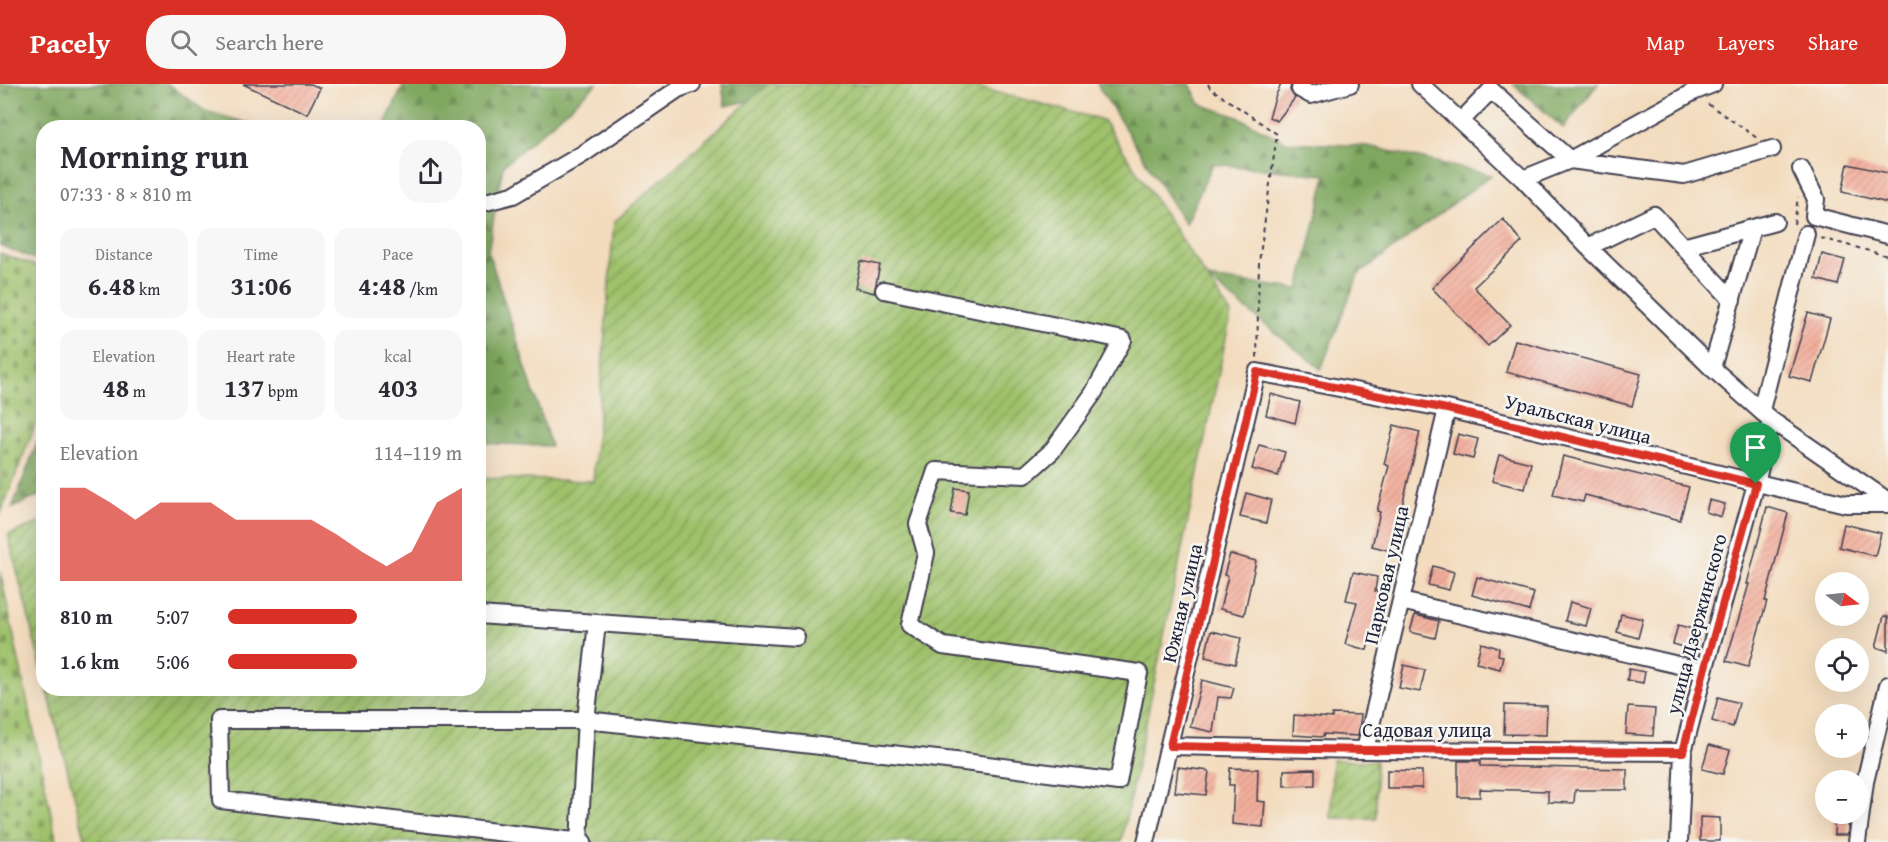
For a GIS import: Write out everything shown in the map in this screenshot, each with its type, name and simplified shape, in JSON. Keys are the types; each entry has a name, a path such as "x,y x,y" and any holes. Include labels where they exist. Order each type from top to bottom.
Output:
{"street":[{"path":"486,202 513,195 583,154 678,89 692,84"},
{"path":"1300,89 1311,95 1350,84"},
{"name":"Уральская улица","path":"1420,84 1523,179 1588,247 1712,368 1766,415 1888,502"},
{"path":"1523,179 1570,160 1693,92 1713,84"},
{"path":"1461,122 1488,87 1570,160 1684,175 1769,146"},
{"path":"1801,169 1816,199 1814,216 1888,235"},
{"path":"1588,247 1654,215 1732,300"},
{"path":"1683,247 1775,222"},
{"path":"1712,368 1752,228"},
{"name":"улица Дзержинского","path":"1679,842 1683,752 1756,484 1766,415 1806,234"},
{"path":"597,623 586,720 581,842 221,800 219,720 586,720 964,762 1118,782 1139,674 944,646 910,625 926,553 918,524 936,471 1025,475 1052,451 1093,394 1123,340 884,290"},
{"name":"Уральская улица","path":"1257,372 1447,409 1846,504 1888,502"},
{"name":"Южная улица","path":"1146,842 1257,372"},
{"name":"Парковая улица","path":"1365,750 1447,409"},
{"path":"1401,601 1704,671"},
{"path":"486,616 796,637"},
{"path":"1857,842 1865,782 1888,685"},
{"name":"Садовая улица","path":"1170,746 1683,752"}],"path":[{"path":"1208,84 1210,88 1277,134 1259,262 1257,372"},
{"path":"1693,92 1769,146"},
{"path":"1693,92 1769,146"}],"green space":[{"path":"0,84 168,84 205,111 237,120 36,120 36,259 0,246"},
{"path":"404,84 597,84 503,166 488,251 551,446 486,443 486,120 387,120"},
{"path":"722,84 828,84 725,106"},
{"path":"768,84 965,84 1103,120 1231,314 1121,842 86,842 49,696 486,696 486,478 593,481 614,222"},
{"path":"1097,84 1190,84 1200,104 1238,117 1286,142 1368,146 1491,175 1358,275 1321,369 1207,278 1299,289 1326,175 1213,164 1185,224"},
{"path":"1513,84 1598,84 1563,128"},
{"path":"0,253 36,266 36,423 0,515"},
{"path":"36,446 36,497 12,508"},
{"path":"36,524 36,647 8,535"},
{"path":"0,571 57,842 0,842"},
{"path":"1332,760 1376,761 1376,818 1331,818"}],"building":[{"path":"243,84 311,84 320,88 307,114"},
{"path":"1281,84 1291,84 1290,90 1295,98 1277,121 1269,117"},
{"path":"1848,164 1888,173 1888,203 1842,192"},
{"path":"1503,219 1522,242 1474,287 1510,325 1488,346 1432,288"},
{"path":"1822,254 1845,260 1838,285 1816,279"},
{"path":"861,261 880,265 874,293 855,288"},
{"path":"1808,313 1830,319 1812,382 1789,376"},
{"path":"1515,340 1641,374 1632,406 1506,372"},
{"path":"1271,394 1300,402 1295,423 1266,415"},
{"path":"1394,425 1420,432 1391,551 1372,546 1380,512 1377,511 1389,466 1384,464"},
{"path":"1458,434 1478,439 1473,459 1453,454"},
{"path":"1259,445 1285,452 1278,476 1252,469"},
{"path":"1499,455 1531,463 1525,489 1492,481"},
{"path":"1563,456 1689,487 1680,520 1585,495 1583,502 1553,495"},
{"path":"955,488 969,490 965,515 951,513"},
{"path":"1246,493 1271,500 1266,523 1240,517"},
{"path":"1709,500 1725,504 1721,517 1706,512"},
{"path":"1767,507 1788,513 1748,667 1726,661 1749,584 1747,584"},
{"path":"1844,524 1881,533 1875,556 1839,547"},
{"path":"1230,554 1256,561 1244,615 1220,609 1228,576 1224,575"},
{"path":"1433,566 1454,572 1449,590 1428,585"},
{"path":"1353,572 1377,577 1375,591 1383,592 1367,650 1345,644 1357,602 1346,600"},
{"path":"1477,577 1534,593 1529,611 1472,595"},
{"path":"1570,602 1591,608 1586,626 1565,621"},
{"path":"1621,614 1643,619 1638,638 1617,632"},
{"path":"1415,615 1439,621 1435,638 1410,632"},
{"path":"1884,616 1888,617 1888,651 1876,647"},
{"path":"1678,625 1700,631 1695,650 1673,644"},
{"path":"1211,631 1241,638 1235,664 1205,657"},
{"path":"1481,643 1499,648 1498,655 1503,656 1500,669 1476,663"},
{"path":"1404,665 1425,670 1420,692 1399,688"},
{"path":"1629,669 1645,672 1643,683 1627,680"},
{"path":"1202,680 1234,688 1231,698 1218,697 1213,732 1190,727"},
{"path":"1718,697 1739,703 1733,727 1712,721"},
{"path":"1505,705 1547,706 1546,735 1504,734"},
{"path":"1628,707 1655,709 1653,736 1626,734"},
{"path":"1332,714 1361,715 1358,736 1293,735 1294,715 1332,718"},
{"path":"1709,745 1730,750 1723,774 1702,769"},
{"path":"1458,761 1480,761 1480,766 1627,769 1627,790 1575,790 1574,803 1548,802 1548,791 1480,789 1480,797 1458,797"},
{"path":"1178,767 1209,771 1206,795 1175,792"},
{"path":"1230,768 1258,769 1257,801 1265,802 1263,827 1232,824 1234,785 1229,785"},
{"path":"1315,769 1315,785 1284,786 1284,770"},
{"path":"1387,770 1422,771 1422,788 1387,788"},
{"path":"1700,817 1720,818 1720,841 1700,841"},
{"path":"1834,824 1848,824 1847,835 1834,835"}],"route":[{"path":"1257,372 1447,409 1756,484 1683,752 1170,746 1257,372"}]}
